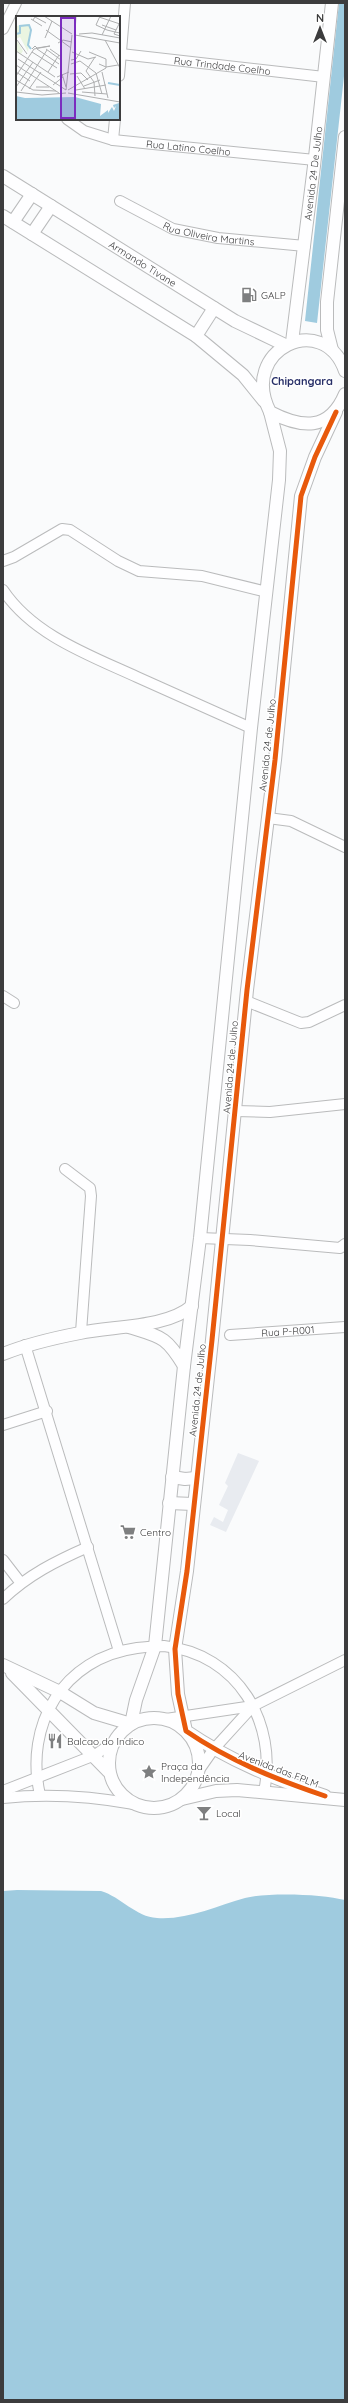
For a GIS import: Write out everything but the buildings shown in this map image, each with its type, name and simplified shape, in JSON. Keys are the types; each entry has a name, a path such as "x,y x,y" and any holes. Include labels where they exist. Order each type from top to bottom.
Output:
{"street":[{"path":"3,29 16,3"},
{"path":"120,65 125,3"},
{"name":"Avenida 24 De Julho","path":"288,344 305,246 332,3"},
{"name":"Rua Trindade Coelho","path":"121,54 324,77"},
{"name":"Rua Latino Coelho","path":"68,120 84,131 113,140 315,160"},
{"path":"113,140 115,120"},
{"path":"332,350 327,330 327,302 345,137"},
{"name":"Armando Tivane","path":"3,176 214,308 257,332 288,344"},
{"path":"32,194 8,219 196,336 243,374 267,407 295,423 306,424 317,423 342,404"},
{"name":"Rua Oliveira Martins","path":"120,201 173,229 218,238 305,246"},
{"path":"32,234 51,206"},
{"path":"196,336 214,308"},
{"path":"267,407 263,376 267,363 275,353 288,344 306,340 319,343 332,350 342,362 345,371"},
{"name":"Avenida 24 de Julho","path":"186,1731 178,1694 175,1648 196,1478 246,996 268,818 301,496 315,457 342,404"},
{"name":"Avenida 24 de Julho","path":"130,1724 136,1700 155,1646 184,1366 200,1238 251,728 279,480 280,451 267,407"},
{"path":"3,560 14,557 62,529 70,530 118,561 139,571 202,576 267,592"},
{"path":"3,590 12,604 26,618 67,643 112,666 251,728"},
{"path":"268,818 291,821 345,847"},
{"path":"228,968 249,970"},
{"path":"226,988 246,996 301,1023 309,1022 345,1005"},
{"path":"3,996 14,1003"},
{"path":"235,1111 270,1112 345,1104"},
{"path":"65,1169 90,1188 91,1196 80,1332"},
{"path":"202,1214 224,1216"},
{"path":"200,1238 340,1248 345,1244"},
{"path":"3,1354 25,1345 80,1332 173,1318 192,1306"},
{"path":"126,1326 161,1337 173,1348 184,1366"},
{"name":"Rua P-R001","path":"230,1335 345,1328"},
{"path":"25,1345 119,1651"},
{"path":"3,1426 46,1410"},
{"path":"172,1477 185,1479 196,1478"},
{"path":"169,1503 193,1504"},
{"path":"3,1599 20,1582 54,1562 88,1547"},
{"path":"3,1560 20,1582"},
{"path":"40,1795 36,1779 36,1756 40,1728 48,1709 60,1692 76,1674 100,1658 119,1651 155,1646 175,1648 215,1664 241,1687 254,1706 266,1742 267,1776 264,1792"},
{"path":"3,1791 95,1756 112,1743 120,1732 130,1724 142,1719 166,1719 254,1706 345,1660"},
{"path":"5,1667 60,1692 94,1714 130,1724"},
{"path":"5,1667 95,1756 108,1771 113,1784 122,1796 134,1804"},
{"path":"3,1798 40,1795 91,1796 158,1808 180,1800 195,1782 199,1770 213,1750 254,1706"},
{"path":"166,1719 186,1731 197,1749 199,1770"},
{"name":"Avenida das FPLM","path":"186,1731 213,1750 267,1776 325,1796"},
{"path":"108,1771 108,1756 112,1743"},
{"name":"Avenida das FPLM","path":"180,1800 216,1791 264,1792 325,1796 345,1800"}],"shaded area":[{"path":"238,1453 259,1461 226,1532 210,1525 214,1517 223,1522 228,1510 219,1505 228,1486 225,1483"}],"water":[{"path":"339,3 345,3 345,67 317,323 305,321"},
{"path":"3,1891 101,1891 135,1911 149,1917 157,1918 191,1915 255,1896 281,1894 310,1895 345,1900 345,2400 3,2400"}],"cycle path":[{"path":"325,1796 288,1783 253,1768 219,1751 186,1731 178,1694 175,1649 187,1571 247,990 275,760 301,496 315,457 336,412"}],"place":[{"name":"GALP","path":"249,295"},
{"name":"Centro","path":"128,1532"},
{"name":"Balcao do Indico","path":"55,1741"},
{"name":"Praça da Independência","path":"149,1772"},
{"name":"Local","path":"204,1813"}],"district":[{"name":"Chipangara","path":"302,381"}]}
